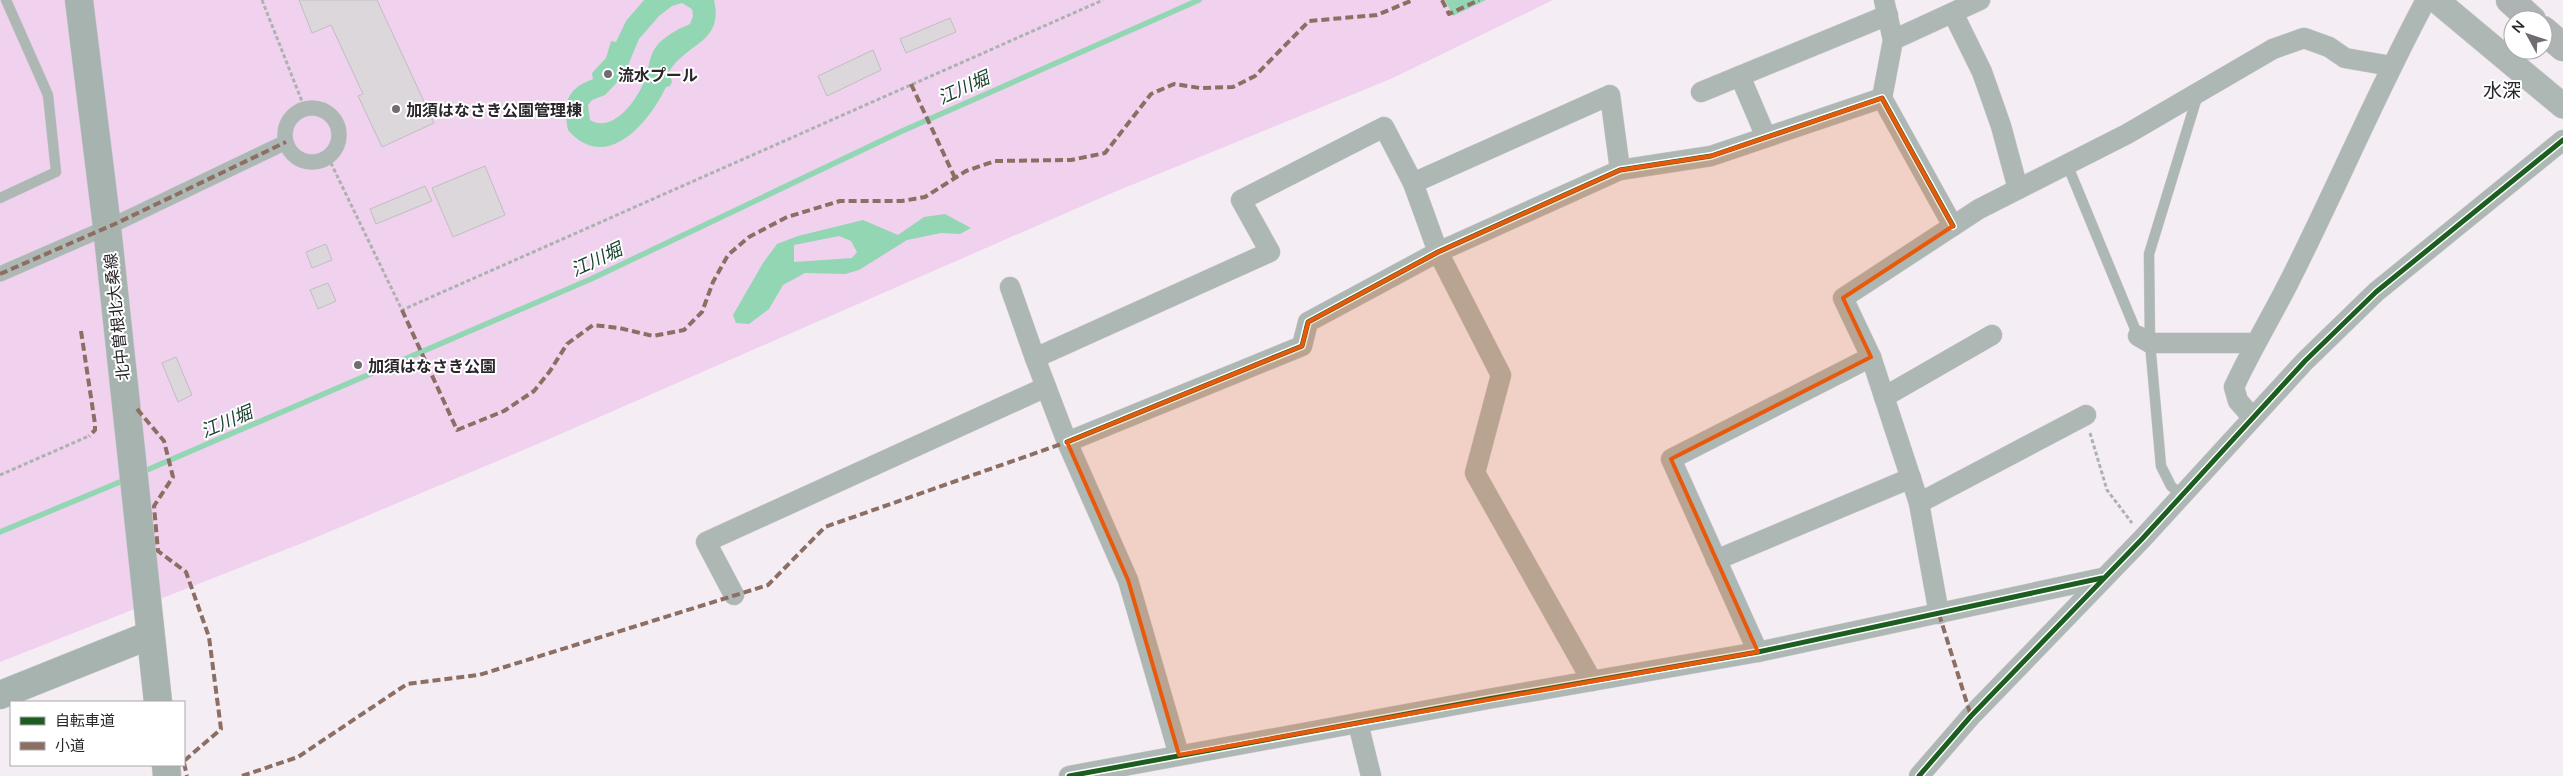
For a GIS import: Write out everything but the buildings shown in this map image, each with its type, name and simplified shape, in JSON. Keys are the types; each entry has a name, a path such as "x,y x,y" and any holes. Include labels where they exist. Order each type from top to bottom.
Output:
{"highway":[{"path":"2510,0 2521,10"},
{"path":"2553,39 2563,48"}],"main road":[{"name":"北中曽根北大桑線","path":"79,0 107,227 158,701"},
{"path":"0,695 150,634"}],"street":[{"path":"1893,40 1980,0"},
{"path":"2252,417 2238,401 2234,387 2255,343 2290,280 2391,66 2426,0"},
{"path":"2436,0 2563,106"},
{"path":"1702,92 1886,7 1893,40 1882,98 1953,226"},
{"path":"1953,13 1982,72 2001,126 2018,190"},
{"path":"1939,614 1920,503 1871,357 1843,298 1979,209 2127,134 2273,49 2304,38 2329,47 2345,58 2391,66"},
{"path":"1740,76 1766,138"},
{"path":"1413,183 1610,95 1620,170"},
{"path":"1067,442 1302,346 1308,322 1438,252 1620,170 1711,156 1882,98"},
{"path":"316,109 326,112 338,128 338,139 335,149 328,157 318,161 308,162 298,159 290,152 286,142 285,132 289,122 296,114 305,110 316,109"},
{"path":"1035,358 1270,252 1241,200 1384,127 1413,183 1438,252 1501,375 1475,474 1592,681"},
{"path":"0,274 107,227 286,142"},
{"path":"1919,776 1962,726 2102,578 2142,539 2304,361 2376,292 2559,143"},
{"path":"1010,287 1067,442 1128,580 1178,755"},
{"path":"1884,397 1992,335"},
{"path":"2144,340 2255,343"},
{"path":"1758,652 1671,459 1871,357"},
{"path":"734,595 706,542 1046,387"},
{"path":"1920,503 2086,415"},
{"path":"1716,560 1911,478"},
{"path":"1069,776 1758,652 2102,578"},
{"path":"1358,723 1371,776"}],"lane":[{"path":"0,198 56,172 48,95 4,5"},
{"path":"2181,495 2171,486 2161,466 2144,340 2149,254 2198,93"},
{"path":"2067,164 2144,340"}],"path":[{"path":"262,0 305,110"},
{"path":"328,157 402,310 1103,0"},
{"path":"2086,415 2107,490 2131,520 2142,539"},
{"path":"0,475 89,436"}],"highlighted area":[{"path":"1882,98 1953,226 1843,298 1871,357 1671,459 1758,652 1179,755 1128,580 1067,442 1302,346 1308,322 1438,252 1620,170 1711,156"}],"shaded area":[{"name":"加須はなさき公園","path":"0,0 1553,0 1393,78 1112,193 540,443 305,542 0,662"},
{"name":"流水プール","path":"644,0 714,0 716,14 714,25 709,34 685,54 669,72 672,82 670,86 666,87 649,115 638,128 625,138 611,145 597,147 582,142 568,130 566,112 568,98 577,87 593,79 592,73 606,58 611,41 616,42 626,21","holes":["682,3 692,9 693,16 690,24 679,29 658,44 651,58 643,84 629,107 622,114 606,123 590,120 588,105 592,100 605,95 624,75 639,39 659,16 672,6"]},
{"path":"1445,0 1486,0 1453,16"},
{"path":"945,214 971,228 960,234 941,233 907,240 859,270 845,274 805,273 783,285 769,309 749,324 736,323 733,315 763,263 777,244 798,236 863,220 898,235 924,217","holes":["839,236 851,241 857,252 852,258 794,262 794,245"]}],"waterway":[{"name":"江川堀","path":"140,473 591,279 900,132 1199,0"},
{"name":"江川堀","path":"0,532 127,479"}],"marked path":[{"path":"402,310 457,430 504,411 534,391 550,371 567,344 593,325 619,328 653,336 684,330 702,312 713,282 728,255 749,237 787,217 840,201 902,201 925,197 966,171 995,161 1071,160 1105,153 1151,94 1174,84 1200,88 1233,87 1255,76 1309,21 1377,15 1413,0"},
{"path":"1442,0 1449,14 1479,0"},
{"path":"911,84 955,178"},
{"path":"0,274 117,223 286,142"},
{"path":"81,331 95,424 95,430 89,436"},
{"path":"137,409 164,441 173,477 154,506 158,551 186,572 209,637 221,729 185,760"},
{"path":"242,776 298,757 407,684 479,675 768,585 825,527 1067,442"},
{"path":"1939,614 1971,716"},
{"path":"185,766 187,776"}],"cycle path":[{"path":"1067,442 1302,346 1308,322 1438,252 1620,170 1711,156 1882,98 1953,226"},
{"path":"1919,776 1971,716 2142,539 2305,361 2376,292 2563,140"},
{"path":"1069,776 1488,699 1758,652 2102,578"}],"place":[{"name":"流水プール","path":"608,74"},
{"name":"加須はなさき公園管理棟","path":"396,109"},
{"name":"加須はなさき公園","path":"358,365"}],"district":[{"name":"水深","path":"2502,89"}]}
